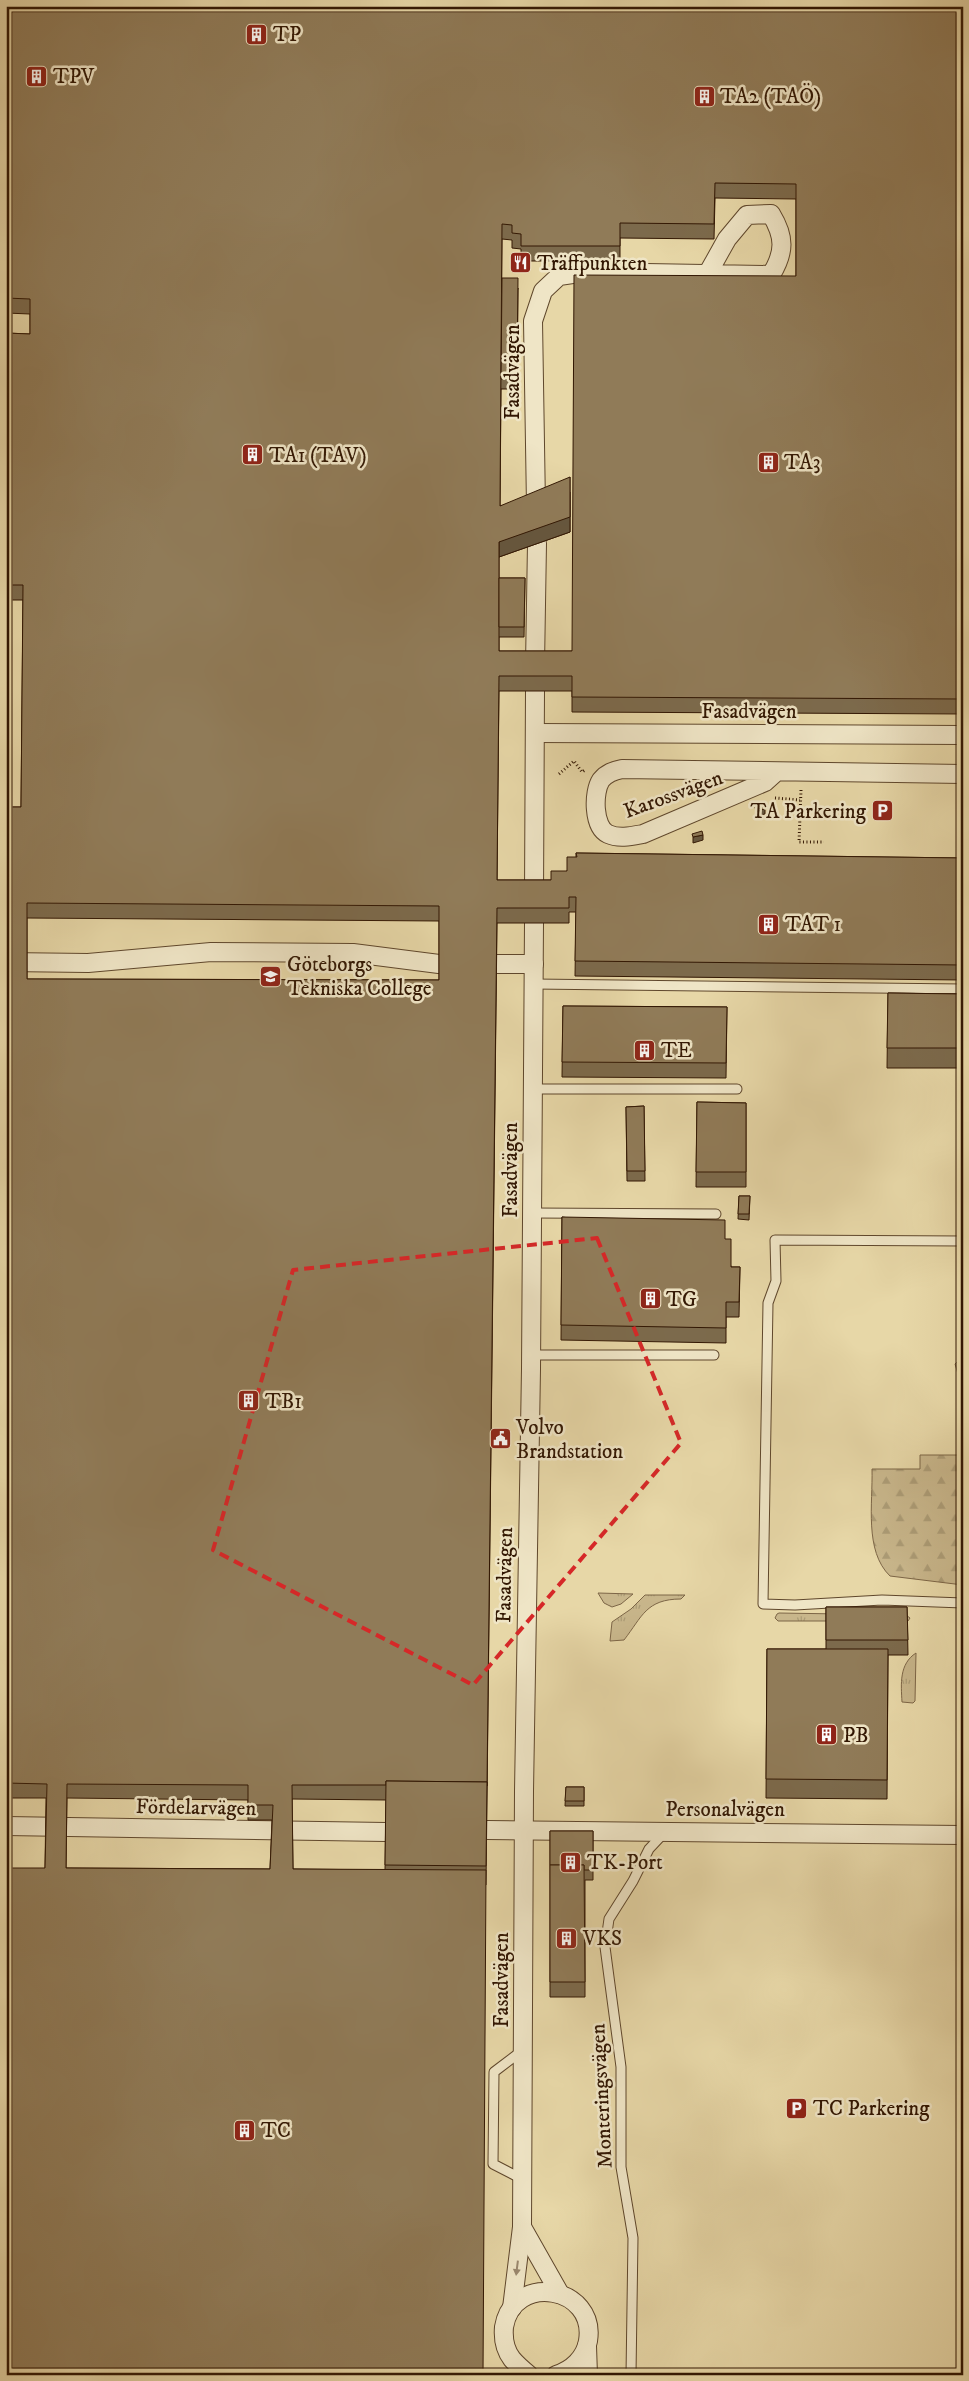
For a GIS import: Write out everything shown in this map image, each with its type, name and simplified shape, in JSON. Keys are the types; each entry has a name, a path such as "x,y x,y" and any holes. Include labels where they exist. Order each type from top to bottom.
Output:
{"street":[{"name":"Fasadvägen","path":"536,506 533,321 543,291 559,276 586,272 771,274 781,259 781,231 771,214 747,215 726,239 708,273"},
{"path":"535,665 537,543"},
{"path":"534,895 535,691"},
{"name":"Fasadvägen","path":"536,733 963,735"},
{"name":"Karossvägen","path":"775,772 765,782 643,834 624,837 608,834 598,826 596,812 600,781 611,772 622,769 963,774"},
{"name":"Fasadvägen","path":"529,2373 513,2360 505,2343 505,2325 512,2308 522,2227 524,1830 531,1355 534,922"},
{"path":"6,962 88,963 220,952 353,953 439,964 534,964"},
{"name":"Fördelarvägen","path":"6,1826 386,1832"},
{"name":"Personalvägen","path":"487,1830 963,1834"},
{"name":"Fasadvägen","path":"522,2227 560,2294 577,2304 584,2314 588,2327 588,2375"},
{"path":"512,2308 522,2299 534,2293 547,2291 560,2294"},
{"path":"556,2375 577,2363 587,2346"}],"lane":[{"path":"534,984 963,989"},
{"path":"533,1089 737,1089"},
{"path":"532,1213 716,1214"},
{"path":"963,1241 775,1240 776,1281 768,1303 764,1604 795,1605 882,1600 963,1603"},
{"path":"531,1355 714,1355"},
{"name":"Monteringsvägen","path":"631,2375 633,2238 621,2166 621,2067 605,1948 609,1918 633,1881 648,1850 665,1832"},
{"path":"522,2179 493,2164 494,2072 523,2050"}],"path":[{"path":"802,783 799,842 824,842"},
{"path":"774,798 800,800"}],"highlighted area":[{"path":"597,1238 681,1443 473,1685 213,1550 293,1270"}],"green space":[{"path":"963,1356 963,1585 890,1576 876,1554 873,1540 871,1511 872,1469 920,1469 920,1455 960,1455 958,1374 955,1364"},
{"path":"598,1593 633,1594 621,1604 612,1607 604,1603"},
{"path":"645,1595 685,1595 681,1599 660,1602 652,1606 624,1640 610,1641 612,1622 631,1609"},
{"path":"779,1613 906,1615 910,1618 908,1621 778,1621 775,1618"},
{"path":"916,1653 915,1701 913,1703 902,1702 902,1675 906,1663"}],"building":[{"path":"6,6 963,6 963,699 572,697 572,676 499,676 497,880 551,880 551,871 567,871 567,857 577,857 576,853 963,858 963,965 575,961 576,897 569,897 569,908 497,908 487,1786 487,1782 386,1781 386,1785 292,1785 293,1869 486,1870 483,2375 6,2375 6,1868 45,1868 47,1784 6,1783 6,903 8,866 6,866 6,807 21,807 23,585 6,585 6,333 30,334 30,299 6,298","holes":["715,183 796,184 796,276 574,275 572,651 499,651 499,542 570,517 570,477 500,506 502,224 512,225 512,233 521,234 521,246 620,246 620,223 714,224","27,903 439,906 439,980 27,979","67,1784 248,1785 248,1805 273,1805 270,1869 66,1868"]},
{"path":"502,278 518,278 517,379 501,379"},
{"path":"499,578 525,578 524,627 499,627"},
{"path":"764,805 765,809 756,811 755,807"},
{"path":"702,831 703,835 693,837 692,834"},
{"path":"6,866 8,866 7,892 6,892"},
{"path":"888,993 963,994 963,1048 887,1048"},
{"name":"TE","path":"563,1006 727,1007 726,1063 562,1062"},
{"path":"697,1102 746,1103 746,1172 696,1172"},
{"path":"644,1106 645,1171 627,1171 626,1107"},
{"path":"739,1196 750,1196 749,1214 738,1214"},
{"name":"TG","path":"562,1217 725,1220 725,1239 731,1239 731,1267 740,1267 739,1302 726,1302 726,1328 561,1325"},
{"path":"826,1607 907,1607 908,1640 826,1640"},
{"name":"PB","path":"767,1649 888,1649 887,1780 766,1779"},
{"path":"386,1781 487,1782 486,1866 385,1865"},
{"path":"566,1787 584,1787 584,1801 565,1801"},
{"name":"TK-Port","path":"550,1831 593,1831 593,1870 584,1870 584,1865 550,1865"},
{"name":"VKS","path":"550,1865 584,1865 585,1982 550,1982"}],"place":[{"name":"TP","path":"257,34"},
{"name":"TPV","path":"37,76"},
{"name":"TA2 (TAÖ)","path":"704,96"},
{"name":"Träffpunkten","path":"521,263"},
{"name":"TA1 (TAV)","path":"253,455"},
{"name":"TA3","path":"768,462"},
{"name":"TA Parkering","path":"882,811"},
{"name":"TAT 1","path":"769,924"},
{"name":"Göteborgs Tekniska College","path":"271,976"},
{"name":"TE","path":"645,1050"},
{"name":"TG","path":"650,1299"},
{"name":"TB1","path":"249,1401"},
{"name":"Volvo Brandstation","path":"500,1439"},
{"name":"PB","path":"827,1735"},
{"name":"TK-Port","path":"571,1862"},
{"name":"VKS","path":"567,1938"},
{"name":"TC Parkering","path":"797,2108"},
{"name":"TC","path":"245,2130"}]}
